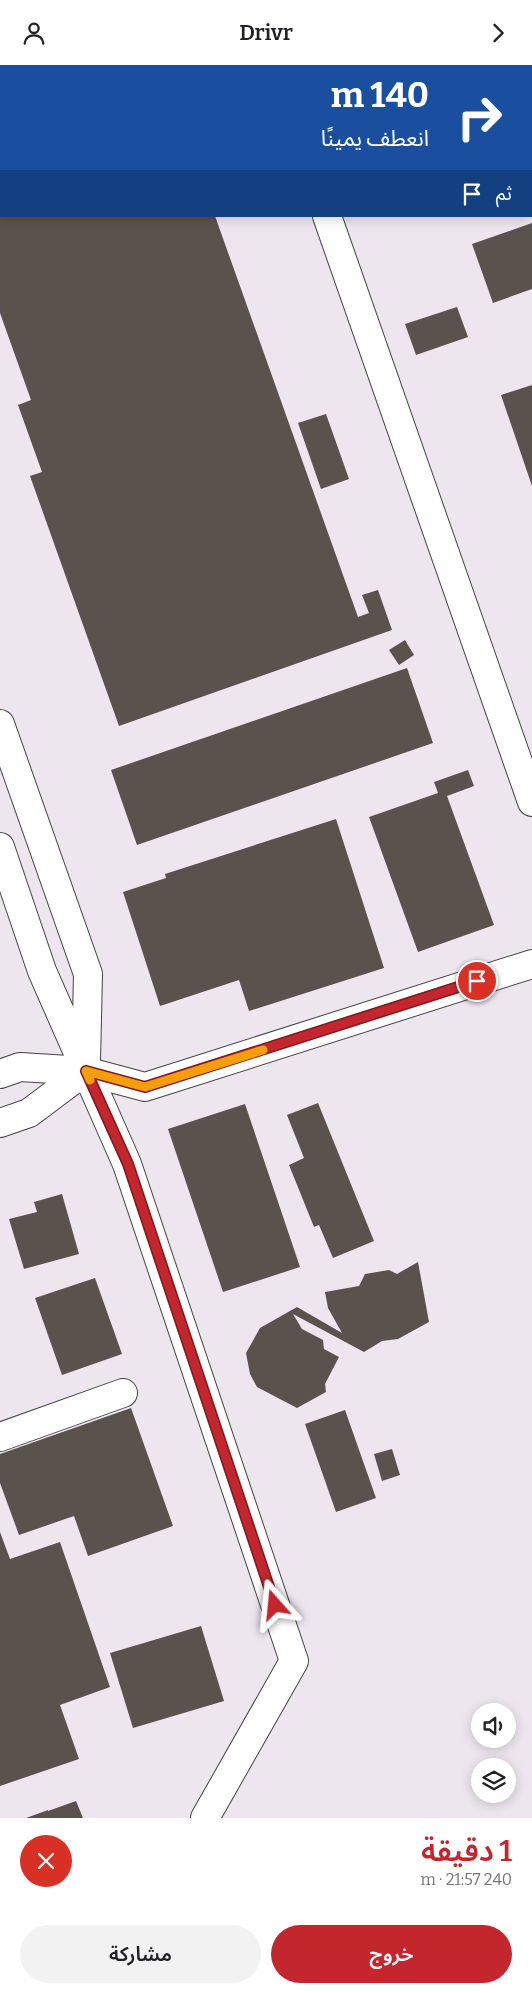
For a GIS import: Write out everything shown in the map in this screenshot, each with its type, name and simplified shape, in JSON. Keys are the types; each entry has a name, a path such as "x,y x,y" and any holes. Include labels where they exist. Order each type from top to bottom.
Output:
{"street":[{"path":"327,217 532,802"},
{"path":"0,724 88,974 86,1071"},
{"path":"0,847 42,971 128,1164 294,1661 205,1818"},
{"path":"0,1074 20,1067 86,1071 145,1087 532,964"},
{"path":"0,1123 29,1113 86,1071"},
{"path":"0,1437 123,1393"}],"shaded area":[{"path":"0,217 532,217 532,1818 0,1818"}],"building":[{"path":"0,217 215,217 358,617 369,613 362,595 378,590 392,630 119,726 30,476 42,472 18,405 31,400 0,313"},
{"path":"532,223 532,289 493,303 472,244"},
{"path":"457,307 468,337 416,355 405,324"},
{"path":"532,385 532,486 501,395"},
{"path":"326,414 349,479 321,489 298,423"},
{"path":"405,640 414,655 399,665 389,650"},
{"path":"407,668 433,743 137,845 111,770"},
{"path":"468,770 474,786 447,796 494,925 418,952 369,817 438,793 434,782"},
{"path":"336,819 384,968 249,1011 239,980 160,1006 123,892 166,878 165,874"},
{"path":"318,1103 374,1241 333,1258 319,1225 314,1227 289,1165 304,1158 287,1115"},
{"path":"245,1104 300,1267 223,1292 168,1129"},
{"path":"62,1194 79,1254 24,1269 9,1219 37,1212 34,1202"},
{"path":"418,1262 429,1322 398,1339 382,1341 364,1352 293,1314 302,1329 323,1340 324,1349 339,1357 325,1384 326,1392 297,1408 257,1387 250,1374 246,1353 260,1328 297,1307 342,1333 328,1308 325,1292 359,1286 365,1274 389,1270 397,1274"},
{"path":"95,1278 122,1354 62,1375 35,1298"},
{"path":"131,1408 173,1526 88,1556 74,1516 19,1535 0,1483 0,1454"},
{"path":"345,1410 376,1498 336,1512 305,1424"},
{"path":"392,1449 400,1475 382,1481 374,1454"},
{"path":"0,1532 10,1559 60,1542 110,1687 60,1705 79,1759 0,1786"},
{"path":"201,1626 224,1701 133,1728 110,1653"},
{"path":"76,1801 83,1818 26,1818 48,1810"}],"slow traffic":[{"path":"90,1080 86,1071 145,1087 263,1050"}],"route":[{"path":"275,1605 128,1164 86,1071 145,1087 477,981"}]}
